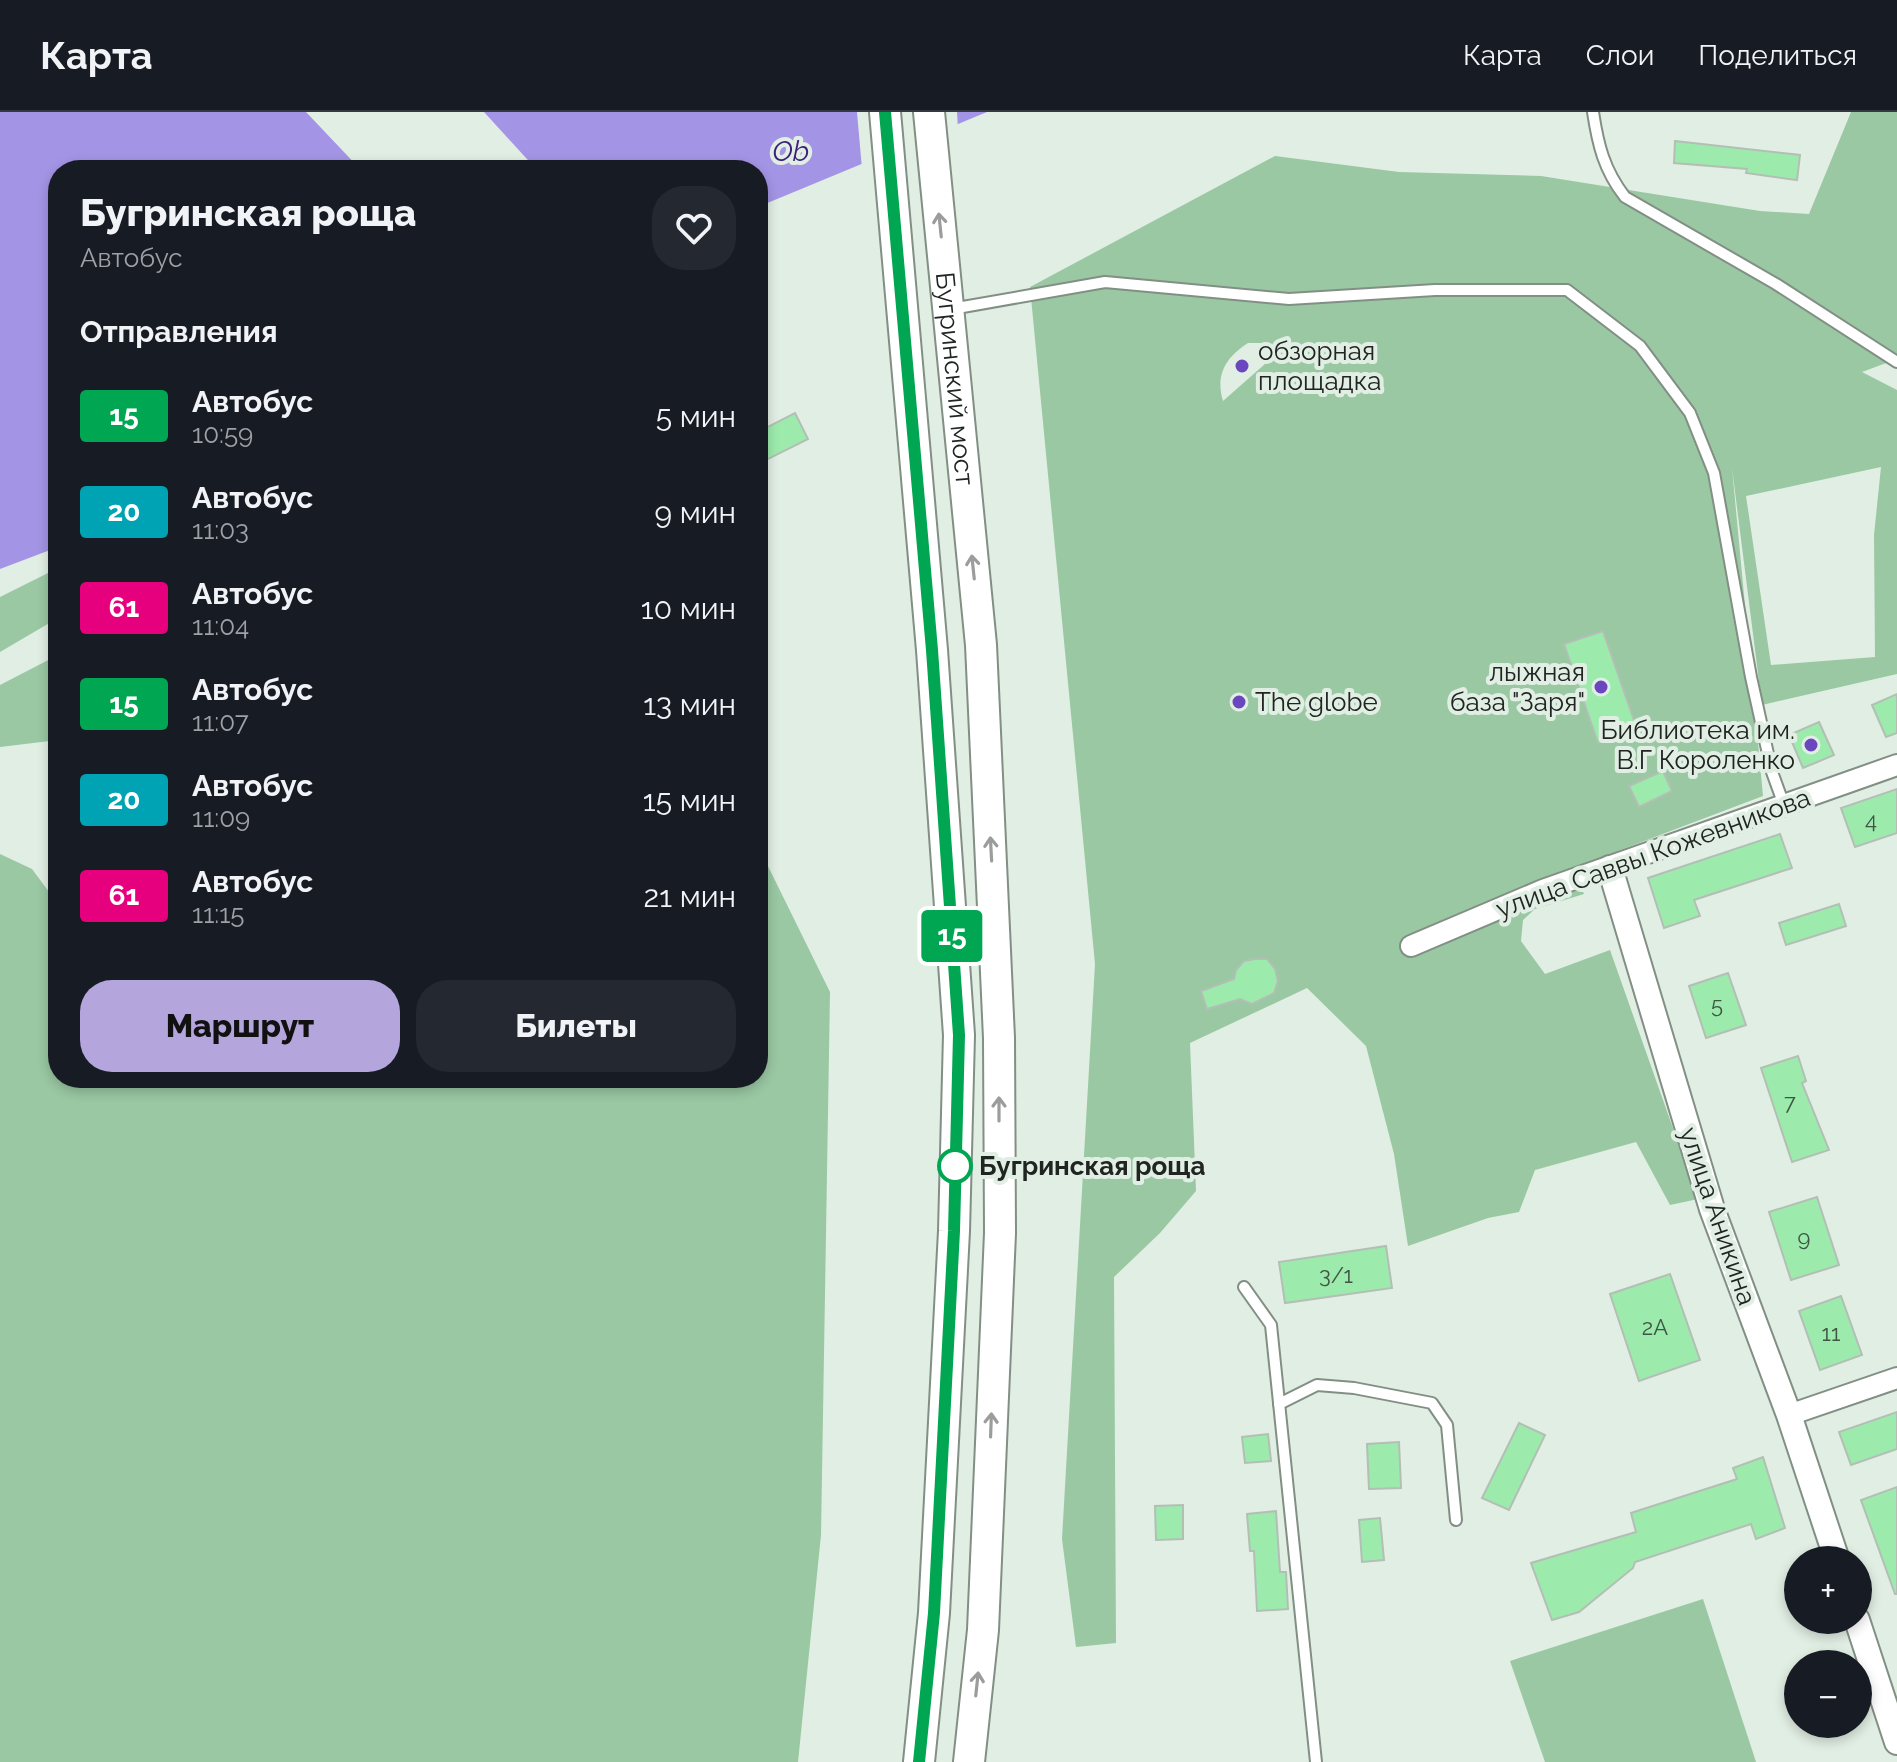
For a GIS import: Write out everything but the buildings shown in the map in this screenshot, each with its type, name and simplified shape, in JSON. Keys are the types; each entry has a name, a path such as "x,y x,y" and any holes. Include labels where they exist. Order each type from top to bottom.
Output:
{"main road":[{"path":"885,112 932,650 959,1035 954,1231 934,1613 919,1762"},
{"name":"Бугринский мост","path":"929,112 981,645 999,1038 1000,1233 983,1630 969,1762"}],"street":[{"name":"улица Саввы Кожевникова","path":"1411,946 1543,890 1897,765"},
{"name":"улица Аникина","path":"1610,868 1712,1209 1789,1415 1832,1546"},
{"path":"1789,1415 1897,1378"},
{"path":"1862,1634 1897,1742"}],"lane":[{"path":"1593,112 1597,144 1608,174 1625,197 1776,284 1897,362"},
{"path":"957,308 1105,282 1289,299 1435,290 1567,290 1640,346 1690,413 1714,473 1751,677 1772,772 1784,807"},
{"path":"1244,1287 1271,1325 1316,1762"},
{"path":"1279,1404 1317,1385 1354,1388 1432,1403 1447,1425 1456,1520"}],"green space":[{"path":"1851,112 1897,112 1897,359 1862,372 1897,390 1897,674 1762,705 1732,468 1763,796 1573,868 1584,894 1535,909 1523,920 1521,941 1545,974 1610,950 1698,1199 1670,1205 1636,1142 1535,1170 1519,1212 1488,1218 1408,1246 1394,1154 1366,1046 1307,988 1190,1043 1196,1191 1160,1233 1114,1277 1116,1643 1076,1647 1062,1539 1095,964 1030,287 1275,156 1399,172 1541,176 1760,211 1809,214","holes":["1248,343 1261,343 1275,355 1223,401 1220,383 1224,368 1234,354","1881,467 1874,535 1875,657 1771,665 1746,496"]},
{"path":"48,573 48,624 0,652 0,597"},
{"path":"48,660 48,741 0,747 0,685"},
{"path":"0,854 32,869 48,891 48,1088 768,1088 768,866 830,992 821,1535 798,1762 0,1762"},
{"path":"1703,1599 1756,1762 1545,1762 1510,1661"}],"water":[{"path":"0,112 306,112 352,160 48,160 48,551 0,569"},
{"name":"Ob","path":"484,112 987,112 768,203 768,160 528,160"}],"pier":[{"path":"857,112 957,112 958,129 862,169"}],"bus line":[{"name":"15","path":"885,112 932,650 959,1035 954,1231 934,1613 919,1762"}],"place":[{"name":"обзорная площадка","path":"1242,366"},
{"name":"лыжная база \"Заря\"","path":"1601,687"},
{"name":"The globe","path":"1239,702"},
{"name":"Библиотека им. В.Г Короленко","path":"1811,745"},
{"name":"Бугринская роща","path":"955,1166"}]}
